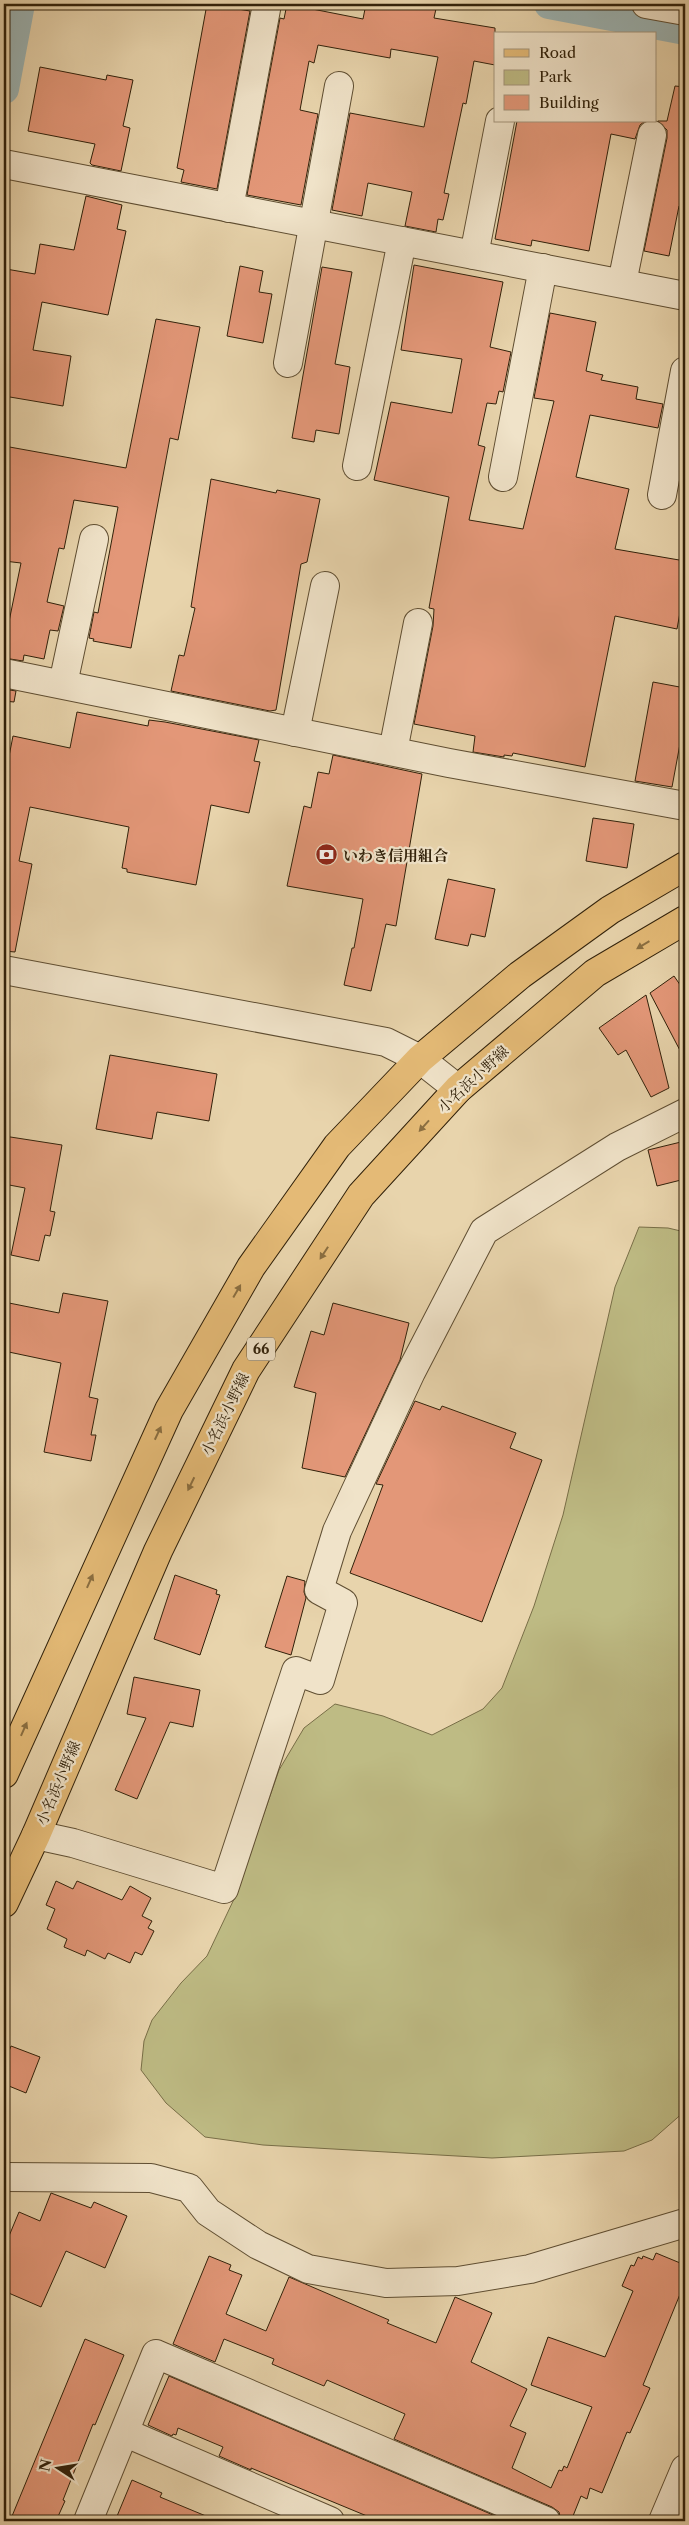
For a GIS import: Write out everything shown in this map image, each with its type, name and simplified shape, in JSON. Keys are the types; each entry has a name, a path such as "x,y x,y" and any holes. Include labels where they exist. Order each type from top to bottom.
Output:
{"main road":[{"path":"4,1774 169,1410 250,1267 338,1146 420,1059 520,975 610,910 685,866"},
{"name":"小名浜小野線","path":"4,1903 36,1835 158,1550 246,1370 362,1195 458,1089 595,973 685,920"}],"street":[{"path":"229,208 267,4"},
{"path":"646,4 685,11"},
{"path":"288,363 339,86"},
{"path":"474,255 500,122"},
{"path":"622,283 652,135"},
{"path":"4,164 685,296"},
{"path":"357,466 402,241"},
{"path":"503,477 543,268"},
{"path":"662,495 685,371"},
{"path":"63,684 94,539"},
{"path":"295,732 325,586"},
{"path":"393,751 418,623"},
{"path":"4,673 295,732 685,806"},
{"path":"4,970 386,1042 420,1059 458,1089"},
{"path":"36,1835 73,1843 224,1889 296,1671 320,1680 342,1603 319,1590 337,1531 411,1372 484,1231 617,1147 685,1113"},
{"path":"4,2177 151,2178 188,2188 208,2212 258,2245 308,2269 386,2283 458,2281 530,2269 685,2224"},
{"path":"88,2521 126,2433 156,2354 546,2521"},
{"path":"126,2433 330,2521"},
{"path":"663,2521 685,2469"}],"green space":[{"path":"639,1227 668,1228 685,1232 685,2111 652,2140 624,2151 492,2158 263,2145 205,2137 166,2103 141,2070 144,2041 152,2020 181,1983 207,1956 235,1897 279,1770 304,1728 335,1704 383,1716 432,1735 483,1709 502,1688 534,1606 563,1515 615,1287"}],"building":[{"path":"207,4 239,4 238,9 250,11 217,189 181,182 184,170 177,168"},
{"path":"287,4 363,19 366,4 380,4 408,9 409,4 437,4 434,18 495,28 494,65 474,61 466,104 463,103 444,193 449,194 443,220 438,219 436,232 405,226 412,192 368,183 362,216 332,210 350,113 424,127 438,57 391,49 390,58 318,45 314,63 309,61 300,110 318,114 301,205 247,195 280,18 284,19"},
{"path":"40,67 106,80 107,75 133,80 123,126 130,128 121,171 90,163 95,144 28,131"},
{"path":"675,86 685,87 685,207 679,206 669,256 644,251 667,138 667,130 658,121 667,121"},
{"path":"517,122 644,122 640,125 635,139 611,134 589,251 532,240 531,246 495,239"},
{"path":"86,196 122,205 117,229 126,231 108,315 42,302 33,350 71,356 63,406 4,396 4,283 6,269 35,274 40,244 74,250"},
{"path":"414,265 503,282 490,347 511,352 503,392 499,391 496,404 487,403 478,445 485,447 469,520 523,529 554,401 534,398 550,313 596,322 586,371 603,375 601,380 638,387 636,399 663,404 658,428 590,415 576,477 629,489 615,549 685,561 685,585 677,629 615,616 585,767 513,753 512,756 504,755 504,757 473,752 475,736 414,724 433,626 434,609 429,608 449,497 374,480 391,402 452,413 462,359 401,350"},
{"path":"240,266 263,271 259,292 272,294 263,343 227,336"},
{"path":"322,267 352,272 335,364 350,367 339,434 316,430 314,442 292,438"},
{"path":"156,319 200,327 178,440 170,438 131,648 93,641 94,639 89,638 94,612 98,613 118,507 74,500 64,549 59,548 47,602 64,606 58,631 50,630 44,659 24,655 23,661 4,658 4,646 21,563 4,561 4,446 126,468"},
{"path":"211,479 276,493 277,490 320,499 307,562 301,564 276,710 270,711 171,691 179,655 184,656 195,608 191,607"},
{"path":"653,682 685,688 685,717 672,787 635,781"},
{"path":"4,689 16,691 14,702 4,701"},
{"path":"77,712 148,726 149,720 165,722 259,740 254,761 260,762 249,813 211,805 196,885 127,872 127,869 122,868 129,827 30,807 19,861 32,864 15,952 4,951 4,782 13,736 70,748"},
{"path":"333,755 422,774 396,926 386,924 371,991 344,985 352,948 354,948 363,899 287,886 304,806 311,808 318,772 329,774"},
{"path":"593,818 634,824 627,868 586,861"},
{"path":"448,879 495,889 485,937 471,934 468,946 435,939"},
{"path":"674,976 685,992 685,1060 650,993"},
{"path":"646,995 669,1088 651,1097 626,1050 618,1055 599,1028"},
{"path":"110,1055 217,1074 209,1121 157,1112 152,1139 96,1129"},
{"path":"4,1136 62,1145 50,1211 55,1212 50,1236 45,1235 39,1261 11,1255 25,1188 4,1184"},
{"path":"685,1141 685,1179 657,1186 648,1150"},
{"path":"63,1293 108,1301 89,1397 98,1399 91,1435 96,1435 91,1461 44,1452 61,1363 4,1351 4,1302 59,1313"},
{"path":"333,1303 409,1323 400,1360 345,1477 302,1468 316,1393 294,1387 311,1331 324,1335"},
{"path":"415,1401 440,1410 442,1406 516,1433 510,1448 542,1460 482,1622 350,1573 383,1485 376,1484"},
{"path":"175,1575 217,1590 216,1594 220,1595 200,1655 154,1639"},
{"path":"287,1576 305,1581 304,1592 306,1598 291,1655 265,1647"},
{"path":"134,1677 200,1690 193,1727 170,1722 137,1799 115,1790 146,1718 127,1714"},
{"path":"56,1881 73,1889 77,1881 122,1900 130,1886 151,1898 142,1916 152,1921 148,1928 154,1931 142,1955 135,1952 130,1963 108,1953 105,1959 87,1950 85,1956 64,1947 67,1939 47,1929 55,1909 46,1905"},
{"path":"11,2046 40,2057 26,2093 4,2084 4,2064"},
{"path":"51,2193 91,2208 94,2202 127,2216 105,2268 66,2251 41,2307 4,2291 4,2248 19,2212 40,2221"},
{"path":"656,2253 685,2265 685,2282 643,2385 650,2388 630,2433 627,2432 602,2493 590,2488 587,2499 581,2496 571,2521 561,2521 559,2512 552,2507 394,2439 405,2414 327,2380 324,2386 272,2364 274,2359 224,2339 215,2362 173,2344 209,2256 231,2265 229,2270 242,2275 226,2314 266,2331 289,2277 389,2320 387,2323 436,2343 455,2297 492,2313 471,2362 527,2389 510,2426 526,2433 512,2468 551,2488 559,2470 562,2471 564,2466 567,2468 592,2407 531,2385 548,2337 605,2357 633,2291 622,2286 631,2265 634,2266 638,2257 642,2259 643,2256 653,2260"},
{"path":"85,2339 124,2355 95,2425 93,2424 63,2500 65,2501 56,2521 10,2521"},
{"path":"169,2376 507,2521 379,2521 251,2468 251,2470 219,2456 223,2447 178,2428 176,2435 173,2434 172,2436 148,2425"},
{"path":"132,2480 162,2493 160,2497 218,2521 115,2521"}],"waterway":[{"path":"4,89 20,4"},
{"path":"549,4 685,30"}],"place":[{"name":"いわき信用組合","path":"327,855"}]}
